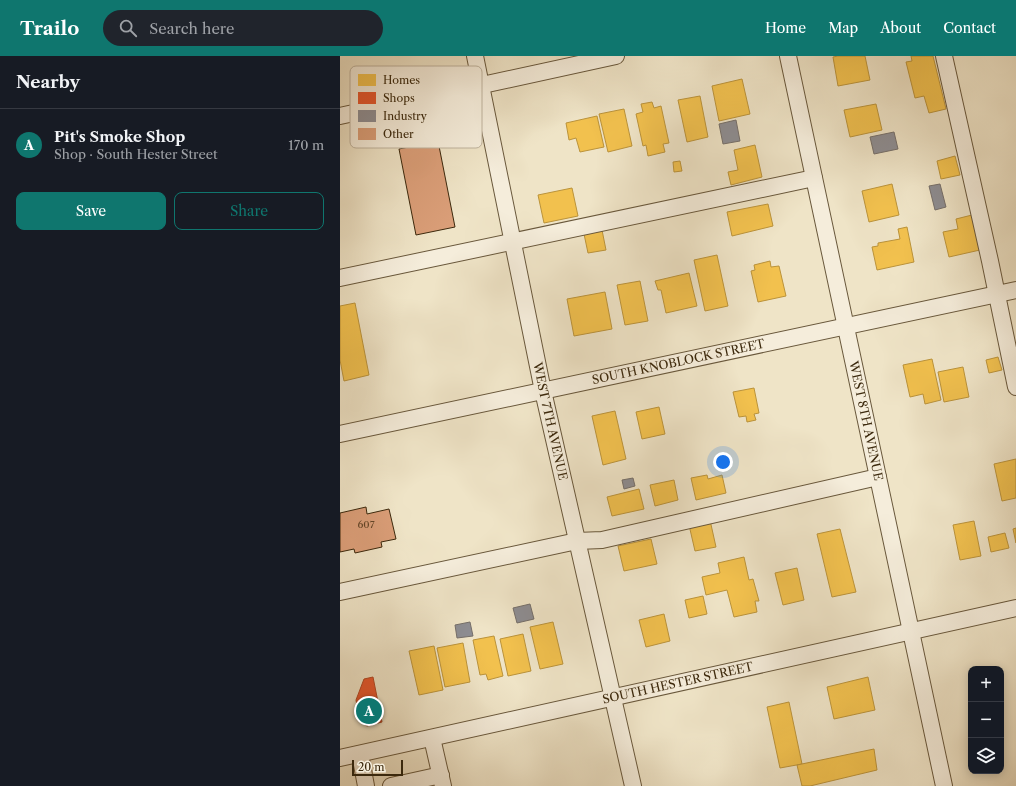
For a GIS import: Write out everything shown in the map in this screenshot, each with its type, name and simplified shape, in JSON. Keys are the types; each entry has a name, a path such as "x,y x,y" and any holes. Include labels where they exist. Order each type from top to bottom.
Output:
{"street":[{"name":"WEST 7TH AVENUE","path":"475,56 477,66"},
{"path":"482,86 616,56"},
{"name":"WEST 8TH AVENUE","path":"788,56 910,631 939,785"},
{"path":"944,56 990,261 1016,387"},
{"name":"WEST 7TH AVENUE","path":"482,95 543,391 633,786"},
{"path":"340,116 350,114"},
{"path":"340,278 814,178"},
{"name":"SOUTH KNOBLOCK STREET","path":"340,434 1016,290"},
{"path":"340,592 577,541 602,540 878,477"},
{"name":"SOUTH HESTER STREET","path":"340,758 1016,608"},
{"path":"391,786 442,780 432,738"},
{"path":"360,754 366,786"}],"building: Homes":[{"path":"865,56 870,80 838,86 833,57"},
{"path":"911,56 933,56 946,109 929,113 924,96 915,98 906,62 912,61"},
{"path":"742,79 750,114 719,121 712,86"},
{"path":"700,96 708,137 687,142 678,100"},
{"path":"652,102 654,108 661,106 669,143 663,144 665,152 648,156 646,145 643,146 636,114 643,112 641,104"},
{"path":"876,104 882,130 850,137 844,110"},
{"path":"624,109 632,146 608,152 599,114"},
{"path":"597,116 604,147 580,152 576,138 569,140 566,123"},
{"path":"755,145 762,177 731,185 728,172 738,170 734,150"},
{"path":"955,156 960,175 941,179 937,161"},
{"path":"680,161 682,171 674,172 673,162"},
{"path":"892,184 899,215 869,222 862,191"},
{"path":"572,188 578,216 544,223 538,195"},
{"path":"768,204 773,226 732,236 727,212"},
{"path":"972,215 980,250 949,257 943,232 958,229 956,219"},
{"path":"907,227 914,262 877,270 872,247 878,246 878,243 900,239 898,229"},
{"path":"602,230 606,250 588,253 584,234"},
{"path":"717,255 728,306 705,311 694,260"},
{"path":"770,261 771,267 779,266 786,296 758,302 751,271 755,270 754,265"},
{"path":"689,273 697,306 666,313 661,290 658,290 655,281"},
{"path":"640,281 648,321 625,325 617,285"},
{"path":"605,292 612,329 574,336 567,299"},
{"path":"355,303 369,375 344,381 340,360 340,306"},
{"path":"998,357 1002,370 989,373 986,360"},
{"path":"932,359 941,400 925,404 923,394 910,397 903,365"},
{"path":"963,367 969,397 944,402 938,372"},
{"path":"754,388 759,413 754,414 756,420 747,422 746,416 739,417 733,392"},
{"path":"659,407 665,434 642,439 636,412"},
{"path":"615,411 626,459 603,465 592,416"},
{"path":"1016,459 1016,498 1002,501 994,464"},
{"path":"707,475 708,479 722,475 726,493 696,500 691,478"},
{"path":"674,480 678,500 655,506 650,485"},
{"path":"639,489 644,509 612,516 607,497"},
{"path":"710,520 716,547 695,551 689,525"},
{"path":"974,521 981,556 960,560 953,525"},
{"path":"1016,528 1016,543 1013,529"},
{"path":"840,529 856,592 832,597 817,534"},
{"path":"1005,533 1009,548 991,552 988,537"},
{"path":"651,539 657,564 624,571 618,546"},
{"path":"744,557 749,580 753,579 759,601 755,601 757,612 734,617 727,590 706,595 702,577 720,573 718,563"},
{"path":"797,568 804,600 783,605 775,573"},
{"path":"703,596 707,614 689,618 685,600"},
{"path":"664,614 670,641 646,647 639,620"},
{"path":"553,622 563,664 540,669 530,627"},
{"path":"523,634 531,671 508,676 500,639"},
{"path":"494,636 503,676 488,680 486,674 480,675 473,640"},
{"path":"463,643 470,682 445,687 437,648"},
{"path":"434,646 443,690 419,695 409,651"},
{"path":"868,677 875,710 834,719 827,687"},
{"path":"789,702 802,764 780,768 767,707"},
{"path":"874,749 877,770 810,786 802,786 797,765"}],"building: Shops":[{"path":"373,677 382,722 367,726 360,722 356,700 364,679"}],"building: Industry":[{"path":"736,120 740,141 723,144 719,124"},
{"path":"894,132 898,149 874,154 870,137"},
{"path":"940,184 946,207 935,210 929,186"},
{"path":"633,478 635,486 624,489 622,480"},
{"path":"530,604 534,619 517,623 513,608"},
{"path":"470,622 473,636 457,638 455,625"}],"building: Other":[{"path":"439,148 455,227 416,235 399,149"},
{"path":"366,507 367,514 389,509 396,539 381,542 382,547 355,553 354,549 340,552 340,513"}],"place":[{"name":"Pit's Smoke Shop","path":"369,711"}]}
